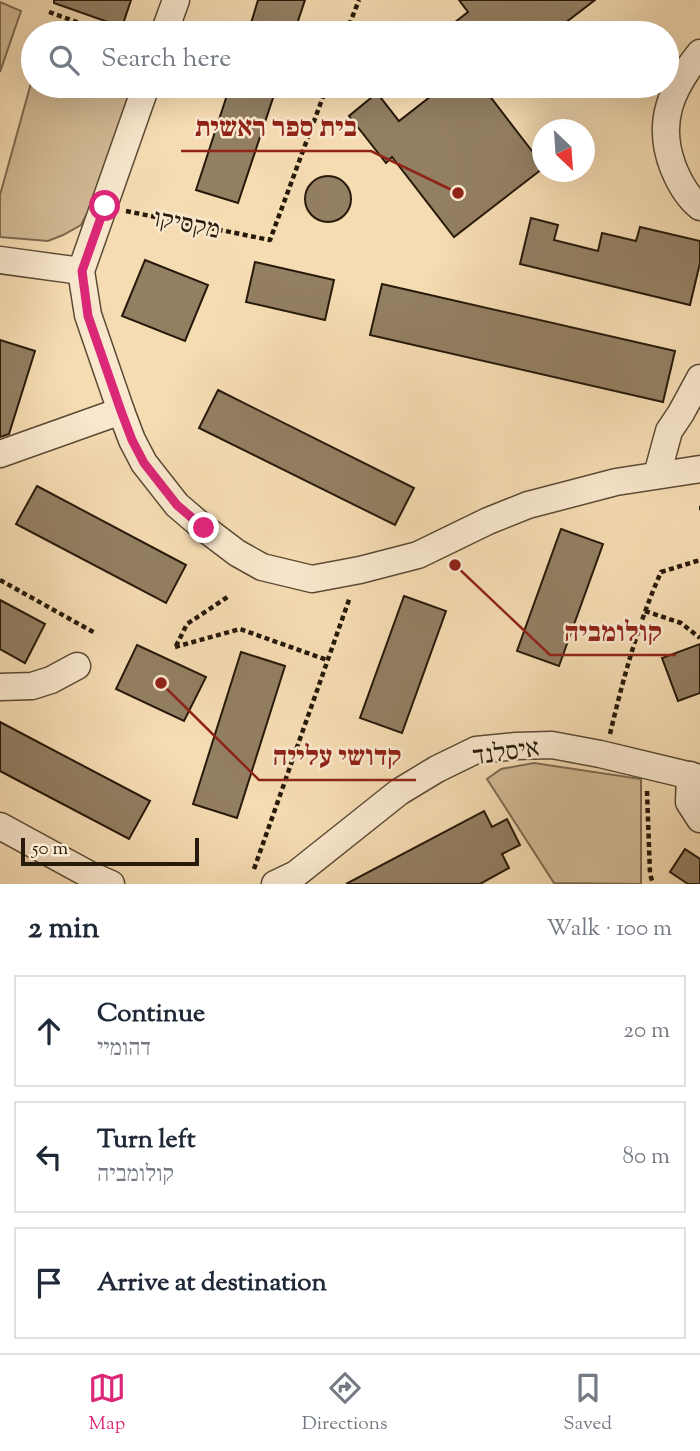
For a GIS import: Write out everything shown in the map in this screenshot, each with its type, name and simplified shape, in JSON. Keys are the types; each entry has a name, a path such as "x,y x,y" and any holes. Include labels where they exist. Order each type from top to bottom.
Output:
{"street":[{"path":"168,21 176,0"},
{"path":"679,81 700,53"},
{"path":"142,98 82,271 88,316 132,440 144,463 171,498 204,528 237,552 262,567 312,579 418,555 528,505 616,482 700,469"},
{"path":"671,98 665,138 667,152 686,192 700,207"},
{"path":"0,260 82,271"},
{"path":"657,475 669,431 700,377"},
{"path":"0,454 121,411"},
{"path":"0,687 32,686 51,680 77,666"},
{"name":"איסלנד","path":"264,877 296,874 400,792 437,769 476,750 552,745 695,777 688,802 700,818"},
{"path":"0,827 111,884"}],"path":[{"path":"351,21 359,0"},
{"path":"49,12 74,21"},
{"name":"מקסיקו","path":"105,206 270,240 323,98"},
{"path":"605,755 622,686 648,601 661,572 700,560"},
{"path":"264,877 327,660 360,570"},
{"path":"0,580 95,633"},
{"path":"229,596 187,624 175,647 240,629 327,660"},
{"path":"645,611 681,624 700,638"},
{"path":"647,765 650,874 653,884"}],"shaded area":[{"path":"0,2 21,11 0,72"},
{"path":"27,98 128,98 91,206 81,225 48,241 0,237 0,195"},
{"path":"534,763 641,779 641,884 554,883 487,779 501,769"}],"building":[{"path":"54,0 131,0 124,21 105,21 54,3"},
{"path":"258,0 305,0 298,21 252,21"},
{"path":"459,0 595,0 568,21 456,21 468,12"},
{"path":"226,98 273,98 238,203 196,190"},
{"path":"371,98 381,98 399,121 429,98 491,98 532,151 532,177 454,237 392,157 386,163 349,116"},
{"path":"328,176 345,182 351,199 345,216 328,222 311,216 305,199 311,182"},
{"path":"531,218 558,225 554,240 598,251 602,233 636,241 640,227 700,241 700,263 690,305 520,264"},
{"path":"145,260 208,285 185,341 122,316"},
{"path":"255,262 334,280 325,320 246,302"},
{"path":"382,284 675,351 663,402 370,335"},
{"path":"0,340 35,351 9,434 0,437"},
{"path":"218,390 414,488 395,525 199,428"},
{"path":"37,486 186,565 166,603 16,524"},
{"path":"561,529 603,544 559,666 517,651"},
{"path":"404,596 446,611 402,733 360,718"},
{"path":"0,600 45,624 25,663 0,649"},
{"path":"700,644 700,693 678,701 662,658"},
{"path":"137,645 206,677 184,721 116,689"},
{"path":"241,652 285,666 237,818 193,804"},
{"path":"0,722 150,801 129,839 0,771"},
{"path":"484,811 492,827 507,819 520,845 502,854 509,868 480,884 346,884"},
{"path":"685,849 700,859 700,884 688,884 670,872"}],"place":[{"name":"בית ספר ראשית","path":"458,193"},
{"name":"קולומביה","path":"455,565"},
{"name":"קדושי עלייה","path":"161,683"}],"route":[{"path":"105,206 82,271 88,316 132,440 144,463 177,505 204,528"}]}
